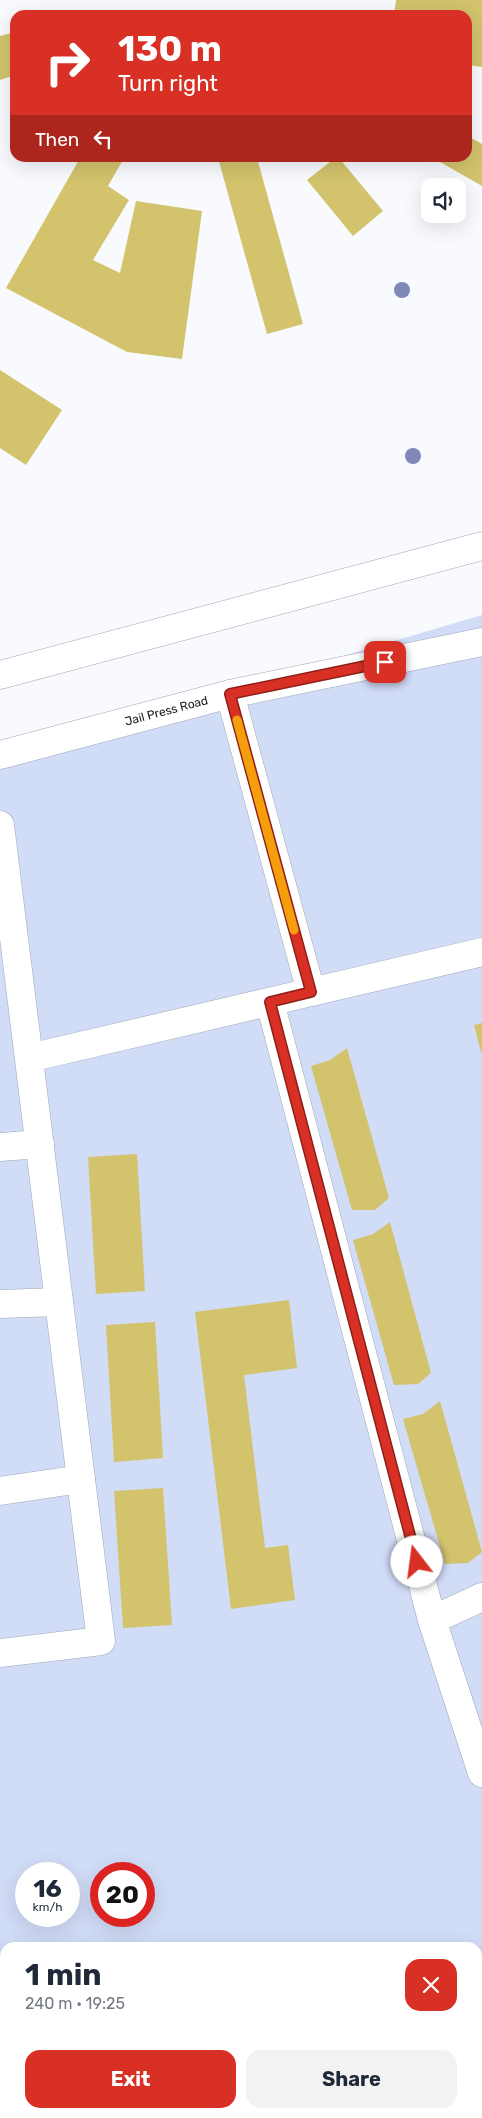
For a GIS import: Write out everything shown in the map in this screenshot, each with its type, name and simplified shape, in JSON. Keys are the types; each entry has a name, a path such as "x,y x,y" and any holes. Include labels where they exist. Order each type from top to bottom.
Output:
{"lane":[{"path":"0,675 482,546"},
{"name":"Jail Press Road","path":"0,756 230,694 482,642"},
{"path":"230,694 311,992"},
{"path":"0,825 101,1641 0,1654"},
{"path":"29,1058 482,952"},
{"path":"270,1002 432,1620 482,1773"},
{"path":"0,1147 40,1144"},
{"path":"0,1304 59,1302"},
{"path":"0,1491 81,1479"},
{"path":"432,1620 482,1597"}],"shaded area":[{"path":"482,615 482,1942 0,1942 0,757"}],"building":[{"path":"396,0 482,0 482,67 472,66 472,10 395,10"},
{"path":"10,33 10,77 0,80 0,36"},
{"path":"472,138 482,144 482,186 440,162 472,162"},
{"path":"78,162 122,162 108,186 129,200 93,260 120,273 136,201 202,211 182,359 127,352 6,288"},
{"path":"219,162 258,162 303,324 267,334"},
{"path":"330,162 342,162 383,211 353,236 307,180"},
{"path":"0,370 62,410 26,465 0,448"},
{"path":"482,1023 482,1052 481,1052 474,1025"},
{"path":"347,1048 389,1198 375,1210 352,1210 311,1066 330,1060"},
{"path":"137,1154 145,1291 96,1294 88,1157"},
{"path":"390,1222 431,1373 418,1384 394,1385 353,1240 373,1234"},
{"path":"289,1300 297,1368 244,1375 265,1548 288,1545 295,1600 231,1609 195,1312"},
{"path":"155,1322 163,1458 114,1462 106,1325"},
{"path":"440,1401 482,1552 468,1563 445,1564 403,1419 423,1414"},
{"path":"163,1488 172,1625 123,1628 114,1491"}],"slow traffic":[{"path":"237,720 294,930"}],"route":[{"path":"385,662 230,694 311,992 270,1002 417,1562"}]}
